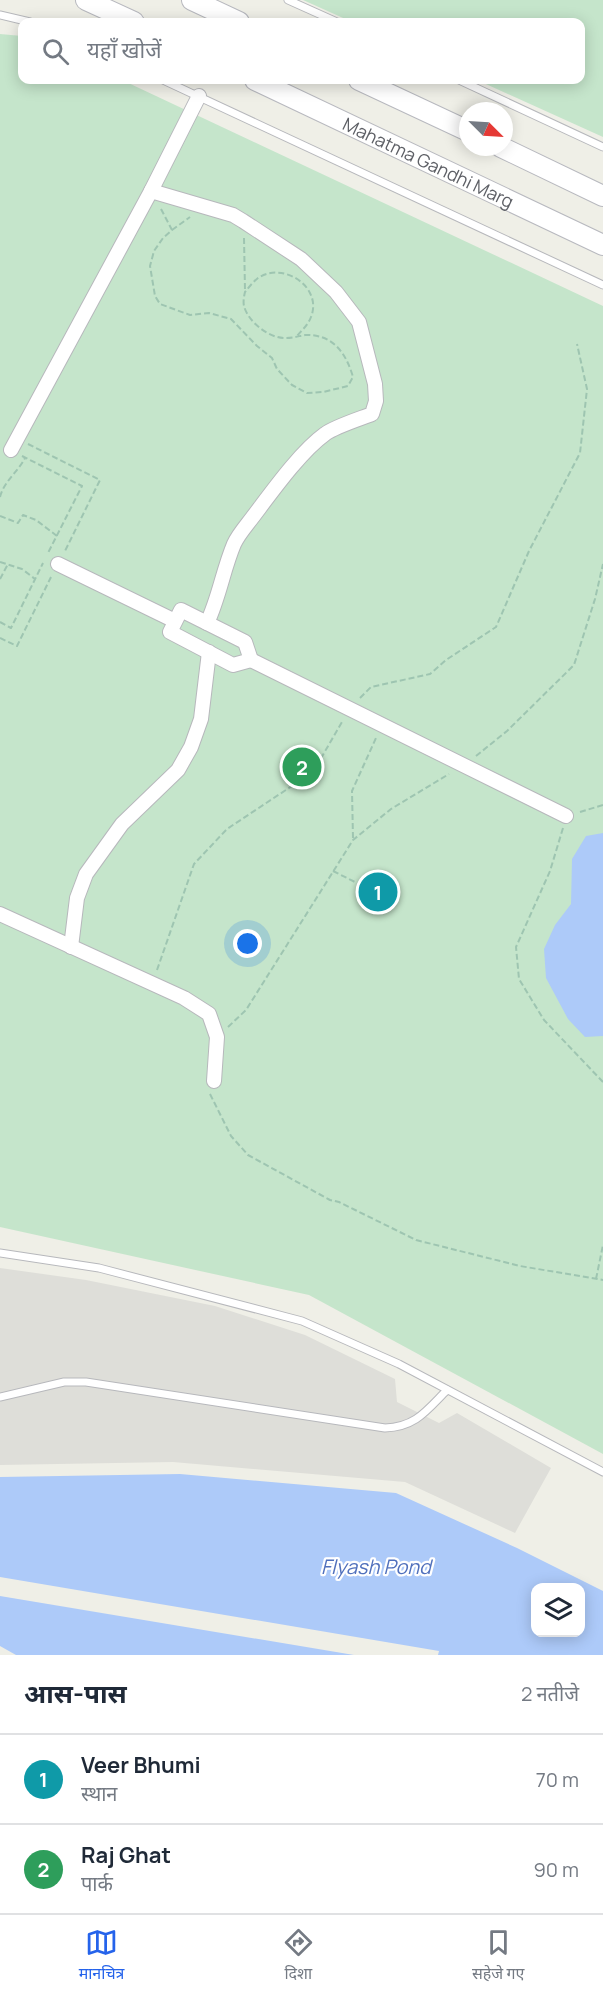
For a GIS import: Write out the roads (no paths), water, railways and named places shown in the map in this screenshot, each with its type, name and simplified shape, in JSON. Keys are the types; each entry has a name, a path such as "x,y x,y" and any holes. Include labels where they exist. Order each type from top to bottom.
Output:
{"main road":[{"path":"86,0 125,18"},
{"path":"192,0 220,10 233,18"},
{"name":"Mahatma Gandhi Marg","path":"263,84 603,245"},
{"path":"368,84 459,127"},
{"path":"513,153 603,195"}],"street":[{"path":"10,450 151,191 199,96"},
{"path":"151,191 233,215 301,259 348,306 359,322 375,384 376,401 372,414 326,432 270,493 235,541 207,623"},
{"path":"9,434 28,416"},
{"path":"24,441 28,416"},
{"path":"58,564 175,621"},
{"path":"251,660 245,642 181,610 170,632 233,664 251,660 566,816"},
{"path":"71,947 77,898 86,874 122,824 178,770 191,747 201,719 209,652"},
{"path":"0,914 184,998 209,1014 217,1038 214,1081"}],"lane":[{"path":"288,0 328,18"},
{"path":"0,15 18,19"},
{"path":"172,84 603,285"},
{"path":"468,84 603,147"},
{"path":"0,1253 99,1268 302,1321 399,1364 603,1472"},
{"path":"0,1397 64,1382 86,1382 385,1428 404,1426 417,1420 447,1389"}],"water":[{"path":"603,833 603,1036 585,1037 568,1019 546,978 544,949 555,925 571,904 572,859 586,836"},
{"name":"Flyash Pond","path":"180,1474 396,1493 517,1548 603,1591 603,1655 438,1655 439,1651 0,1577 0,1477"},
{"path":"0,1596 354,1655 16,1655 0,1646"}],"place":[{"name":"Raj Ghat","path":"302,767"},
{"name":"Veer Bhumi","path":"378,892"}]}
